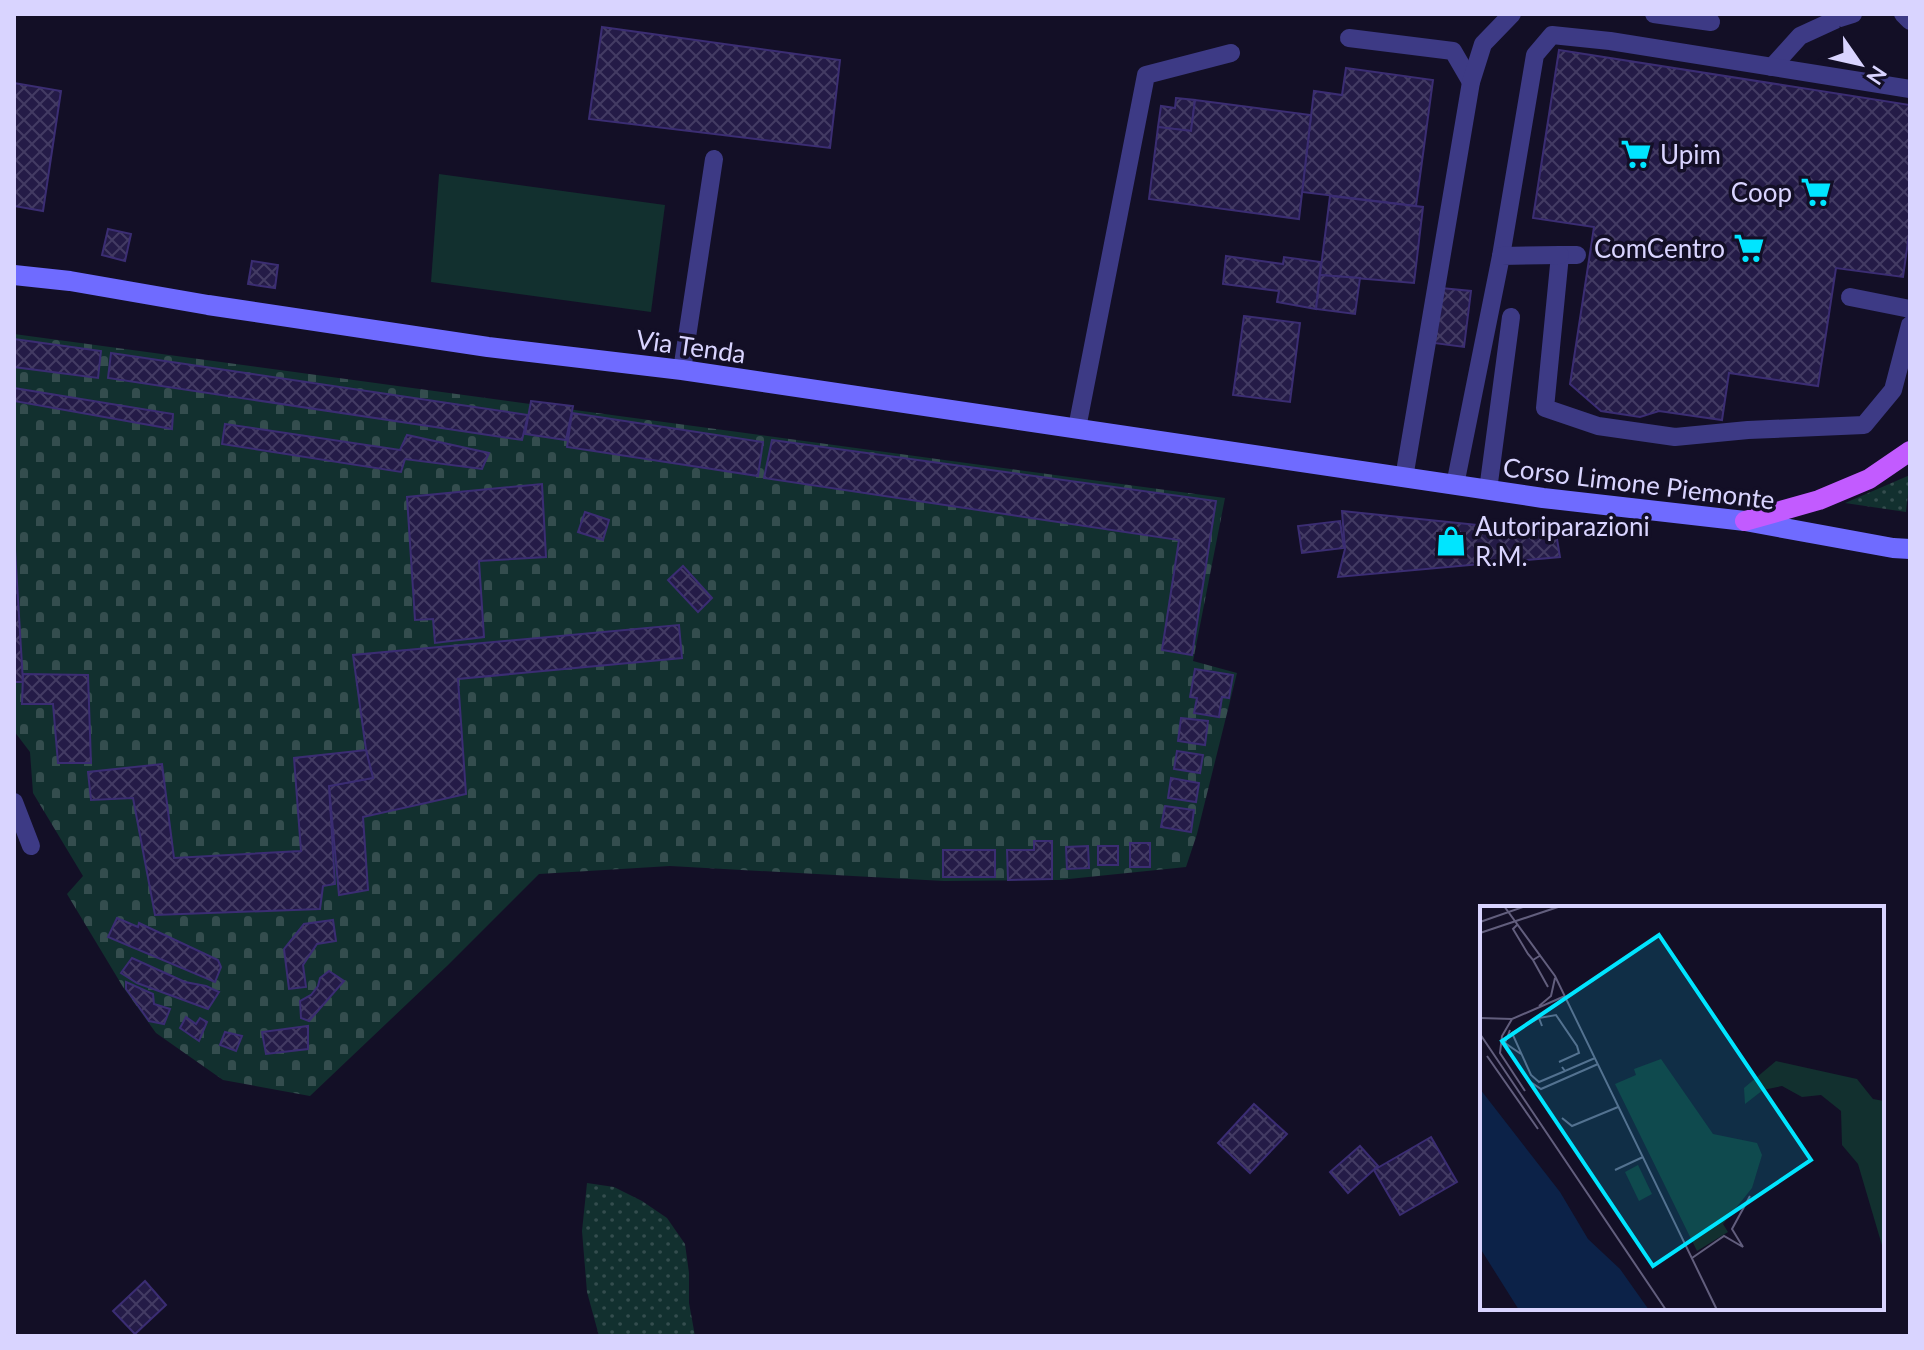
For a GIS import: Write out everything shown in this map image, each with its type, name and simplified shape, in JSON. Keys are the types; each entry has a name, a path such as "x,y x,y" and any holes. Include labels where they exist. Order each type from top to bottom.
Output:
{"main road":[{"name":"Via Tenda","path":"14,275 1361,471"},
{"path":"1745,521 1819,500 1869,479 1910,451"},
{"name":"Corso Limone Piemonte","path":"1361,471 1488,490 1745,521 1910,549"}],"lane":[{"path":"1404,478 1471,82 1483,44 1503,14"},
{"path":"1483,44 1512,14"},
{"path":"1654,14 1711,22"},
{"path":"1772,67 1800,36 1853,14"},
{"path":"1903,14 1910,21"},
{"path":"1455,485 1501,256 1535,55 1552,35 1610,41 1910,89"},
{"path":"1349,38 1453,51 1471,82"},
{"path":"1077,428 1146,75 1231,53"},
{"path":"682,370 714,159"},
{"path":"1501,256 1569,255 1545,408 1598,426 1675,437 1864,425 1893,390 1910,325"},
{"path":"1850,297 1910,309"},
{"path":"1488,490 1511,317"},
{"path":"14,802 31,846"}],"green space":[{"path":"439,174 665,205 651,312 431,282"},
{"path":"14,334 1225,498 1193,661 1237,673 1186,867 1059,880 944,881 670,866 539,874 310,1096 223,1080 156,1033 123,987 67,894 83,876 33,793 30,752 14,731"},
{"path":"1910,475 1906,512 1845,503"},
{"path":"587,1183 614,1187 667,1218 685,1244 695,1336 599,1336 587,1292 582,1231"}],"building":[{"path":"602,27 840,60 830,148 589,119"},
{"name":"ComCentro","path":"1559,50 1910,105 1910,228 1903,277 1836,268 1818,386 1729,373 1722,420 1659,411 1640,417 1601,411 1570,384 1594,227 1533,218"},
{"path":"1346,68 1433,80 1416,206 1302,192 1314,91 1342,95"},
{"path":"14,83 61,91 43,211 14,206"},
{"path":"1176,98 1195,100 1191,131 1158,127 1161,106 1175,108"},
{"path":"1195,100 1311,115 1299,219 1149,199 1158,127 1191,131"},
{"path":"1330,196 1423,207 1414,283 1320,275"},
{"path":"108,229 131,234 125,261 102,255"},
{"path":"1226,256 1283,264 1284,257 1321,262 1316,309 1277,302 1279,291 1223,284"},
{"path":"252,261 278,265 275,288 248,284"},
{"path":"1320,275 1360,278 1355,314 1316,309"},
{"path":"1441,288 1471,291 1464,347 1434,343"},
{"path":"1244,316 1300,323 1290,402 1233,395"},
{"path":"14,339 101,351 98,378 14,367"},
{"path":"111,353 528,415 522,440 108,378"},
{"path":"14,388 173,414 172,429 14,401"},
{"path":"531,401 573,406 566,440 525,434"},
{"path":"572,413 763,442 758,476 567,447"},
{"path":"225,424 400,450 407,435 489,453 482,469 405,459 401,472 222,444"},
{"path":"772,440 1216,501 1192,655 1162,650 1179,540 764,478"},
{"path":"542,484 546,557 479,561 484,637 435,643 433,619 415,620 407,497"},
{"name":"Autoriparazioni R.M.","path":"1342,511 1556,533 1560,557 1338,577 1345,549"},
{"path":"585,512 609,520 603,540 578,532"},
{"path":"1340,521 1344,548 1302,553 1298,526"},
{"path":"14,533 23,682 14,682"},
{"path":"683,566 712,598 698,612 668,580"},
{"path":"679,625 682,658 458,679 466,794 363,817 368,890 339,895 329,786 373,778 366,750 353,655"},
{"path":"1195,669 1233,675 1229,698 1222,697 1219,717 1194,713 1197,698 1190,697"},
{"path":"23,674 88,675 91,763 58,763 53,704 22,704"},
{"path":"1181,718 1208,721 1205,745 1178,741"},
{"path":"366,750 373,778 329,786 335,884 323,886 320,909 155,915 133,798 91,800 88,772 162,764 174,858 301,851 294,758"},
{"path":"1177,751 1203,755 1200,773 1174,769"},
{"path":"1171,778 1199,783 1196,802 1168,798"},
{"path":"1165,806 1194,810 1191,832 1161,827"},
{"path":"1034,841 1052,841 1052,879 1008,880 1007,850 1034,850"},
{"path":"1130,843 1150,843 1150,867 1130,867"},
{"path":"1088,846 1089,868 1067,869 1066,847"},
{"path":"1098,846 1118,846 1118,865 1098,865"},
{"path":"943,850 995,850 995,877 943,877"},
{"path":"117,918 138,927 139,923 218,960 221,967 215,982 108,937"},
{"path":"333,920 336,941 317,944 303,965 306,987 289,989 284,949 304,924"},
{"path":"132,958 185,982 219,992 208,1009 137,983 121,973"},
{"path":"329,971 344,981 309,1021 301,1018 300,1001 311,995 320,978"},
{"path":"126,982 153,994 154,1004 170,1009 164,1024 149,1021 126,989"},
{"path":"186,1017 196,1024 200,1018 207,1022 199,1041 180,1028"},
{"path":"308,1026 308,1049 266,1054 262,1032"},
{"path":"225,1032 242,1036 236,1051 220,1045"},
{"path":"1254,1104 1287,1134 1250,1173 1218,1143"},
{"path":"1431,1137 1457,1182 1400,1215 1374,1170"},
{"path":"1360,1146 1378,1166 1348,1193 1330,1172"},
{"path":"145,1281 166,1305 135,1334 113,1311"}],"place":[{"name":"Upim","path":"1636,154"},
{"name":"Coop","path":"1816,192"},
{"name":"ComCentro","path":"1749,248"},
{"name":"Autoriparazioni R.M.","path":"1451,541"}]}
